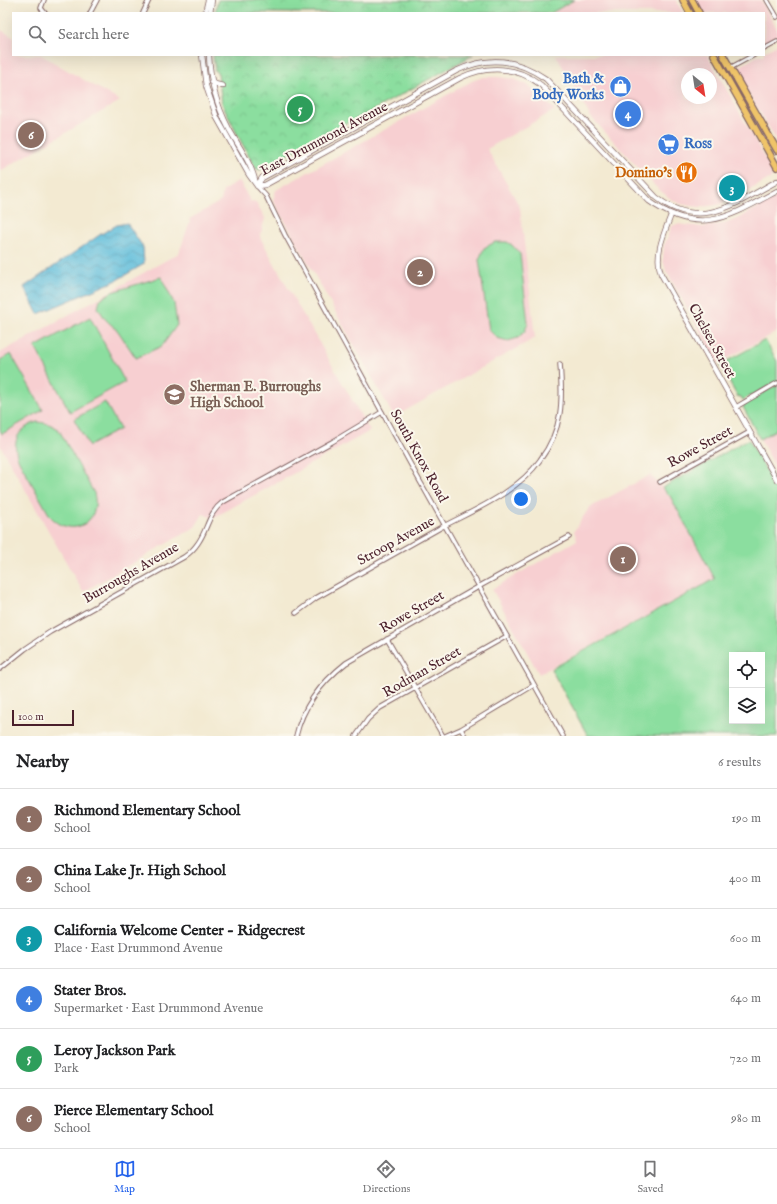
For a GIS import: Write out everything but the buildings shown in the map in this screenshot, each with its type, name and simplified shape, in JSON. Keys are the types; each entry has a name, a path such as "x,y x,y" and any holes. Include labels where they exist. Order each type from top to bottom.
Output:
{"main road":[{"path":"683,0 689,12"},
{"path":"692,0 698,12"},
{"path":"715,56 777,166"},
{"path":"724,56 777,150"}],"street":[{"path":"44,0 41,8 44,12"},
{"path":"91,12 97,0"},
{"path":"143,12 149,0"},
{"path":"205,12 208,0"},
{"path":"210,12 212,0"},
{"path":"767,0 777,17"},
{"path":"765,48 777,42"},
{"path":"202,56 206,86 217,118 249,175 257,186"},
{"path":"207,56 222,115 254,172 257,186"},
{"path":"730,68 752,56"},
{"name":"East Drummond Avenue","path":"257,186 262,178 456,71 473,64 494,61 524,66 546,79 656,197 674,208 700,213 720,210 736,204 777,181"},
{"name":"East Drummond Avenue","path":"257,186 265,185 466,75 484,70 503,69 525,75 541,85 649,201 671,215 696,221 708,221 723,218 738,212 777,191"},
{"path":"213,82 223,86"},
{"name":"South Knox Road","path":"257,186 266,196 282,230 562,735"},
{"name":"Chelsea Street","path":"674,208 659,251 659,267 661,274 777,480"},
{"name":"Stroop Avenue","path":"296,613 316,598 510,489 526,476 541,459 555,432 561,407 562,393 560,364"},
{"path":"736,407 777,383"},
{"name":"Burroughs Avenue","path":"0,669 25,649 50,632 184,557 193,550 199,542 214,510 223,502 332,442 382,412"},
{"name":"Rowe Street","path":"660,482 750,432"},
{"name":"Rowe Street","path":"296,736 304,713 312,698 324,682 346,663 387,638 569,537"},
{"name":"Rodman Street","path":"356,736 363,725 374,713 384,706 507,636"},
{"path":"387,638 444,736 460,729 534,686"},
{"path":"460,729 465,736"}],"shaded area":[{"path":"574,0 676,0 682,12 553,12"},
{"path":"696,0 761,0 777,29 777,35 765,42 765,12 703,12"},
{"path":"1,30 12,36 12,56 43,56 120,101 0,171"},
{"path":"777,45 777,141 736,72 737,68 757,56 765,56 765,51"},
{"path":"557,56 708,56 714,68 681,68 681,104 717,104 717,73 773,172 771,178 732,200 717,205 700,207 691,206 672,200 657,188 590,116"},
{"path":"483,77 514,79 524,83 532,88 555,110 487,149 520,207 535,338 394,417 273,200 276,190 472,81"},
{"name":"Sherman E. Burroughs High School","path":"239,180 250,201 256,202 265,218 260,237 370,431 213,518 203,514 195,527 83,592 0,445 0,353 179,253 191,218 221,201 223,191"},
{"path":"777,197 777,332 718,363 666,271 663,260 664,246 672,226 677,224 703,227 727,223"},
{"path":"777,429 777,470 760,439"},
{"path":"650,475 670,496 715,579 539,674 492,589 577,540 574,531 589,508"}],"green space":[{"path":"218,0 574,0 553,12 215,12"},
{"path":"213,56 471,56 260,170 255,168 222,103 218,73 215,71"},
{"path":"495,242 507,242 520,254 528,323 525,331 518,338 508,341 497,338 489,330 479,260 484,248"},
{"path":"161,277 174,303 177,325 162,346 136,358 118,331 106,320 98,308 100,299 112,292"},
{"path":"90,317 125,382 70,412 35,347"},
{"path":"765,340 777,361 777,382 743,400 741,397 737,396 720,365"},
{"path":"11,354 43,410 2,434 0,430 0,360"},
{"path":"777,385 777,429 760,439 743,407 745,403"},
{"path":"105,402 120,429 89,446 74,419"},
{"path":"37,422 49,424 59,430 94,493 95,504 93,513 89,520 83,525 67,527 58,523 50,516 19,461 16,442 20,432"},
{"path":"749,440 777,489 777,736 588,736 551,669 715,579 670,496 662,488"}],"water":[{"path":"127,223 143,247 144,264 115,281 38,314 24,287 101,234 117,225"}],"place":[{"name":"Bath & Body Works","path":"620,87"},
{"name":"Leroy Jackson Park","path":"300,109"},
{"name":"Stater Bros.","path":"628,114"},
{"name":"Pierce Elementary School","path":"31,135"},
{"name":"Ross","path":"668,144"},
{"name":"Domino's","path":"687,173"},
{"name":"California Welcome Center - Ridgecrest","path":"732,188"},
{"name":"China Lake Jr. High School","path":"420,272"},
{"name":"Sherman E. Burroughs High School","path":"175,395"},
{"name":"Richmond Elementary School","path":"623,559"}]}
